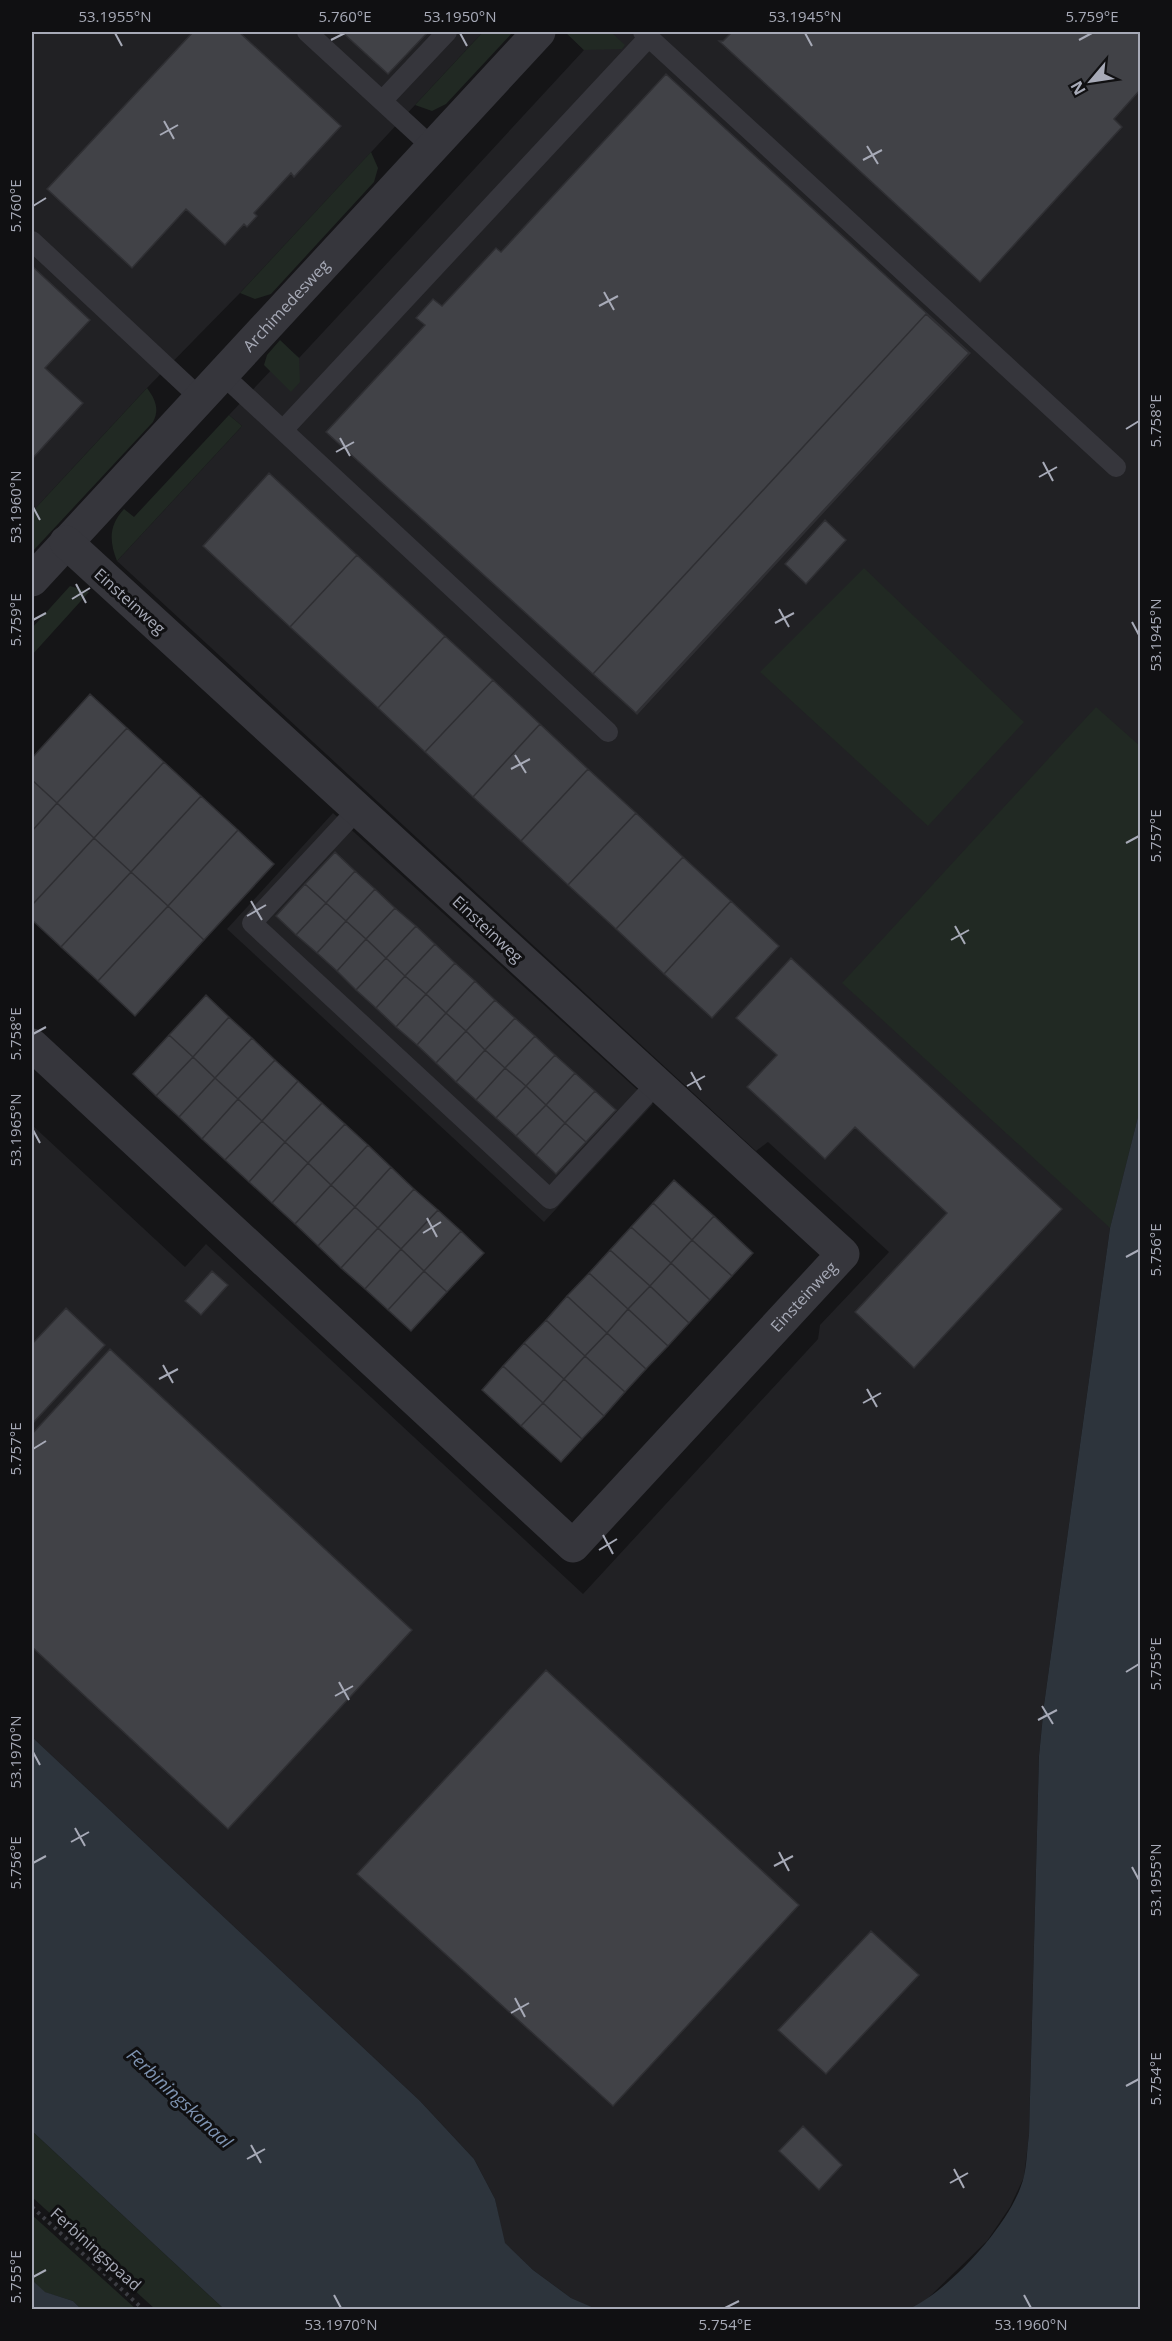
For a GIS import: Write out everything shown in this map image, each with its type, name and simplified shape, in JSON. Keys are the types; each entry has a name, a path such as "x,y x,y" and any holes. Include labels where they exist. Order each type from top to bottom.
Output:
{"street":[{"name":"Archimedesweg","path":"32,580 539,32"},
{"name":"Einsteinweg","path":"32,1045 573,1546 843,1254 66,542"}],"lane":[{"path":"307,32 432,147"},
{"path":"382,101 447,32"},
{"path":"283,430 646,34 1116,468"},
{"path":"32,241 200,398"},
{"path":"222,374 608,732"},
{"path":"358,809 252,923 541,1191 550,1199 657,1083"}],"path":[{"name":"Ferbiningspaad","path":"32,2207 144,2310"}],"shaded area":[{"path":"32,32 483,32 32,512"},
{"path":"483,32 513,32 446,104 432,111 415,105"},
{"path":"565,32 611,32 625,45 622,49 584,50"},
{"path":"584,32 1140,32 1140,1109 1110,1228 1044,1705 1039,1756 1029,2135 1024,2177 1010,2207 987,2241 924,2302 909,2310 596,2310 571,2298 533,2270 504,2243 495,2199 474,2159 420,2101 32,1737 32,1125 185,1267 206,1244 583,1594 818,1339 820,1325 889,1252 768,1142 756,1151 117,561 242,426 229,415 290,350 299,358 405,244 584,50 575,41"},
{"path":"371,152 378,168 374,182 271,294 255,299 240,293"},
{"path":"280,340 299,358 300,382 291,392 264,365 267,355"},
{"path":"147,388 156,404 153,422 32,552 32,512"},
{"path":"229,415 242,426 117,561 112,534 119,515 124,509 134,517"},
{"path":"864,568 1024,722 928,826 760,672"},
{"path":"70,586 89,592 32,655 32,628"},
{"path":"1096,707 1140,746 1140,1109 1110,1228 842,983"},
{"path":"333,813 653,1104 544,1222 227,929"},
{"path":"32,2131 224,2309 155,2309 32,2197"},
{"path":"32,2215 136,2309 81,2309 73,2301 44,2292 32,2280"}],"water":[{"path":"1140,1109 1140,2309 909,2309 943,2287 994,2233 1018,2194 1025,2171 1029,2135 1039,1756 1044,1705 1110,1228"},
{"name":"Ferbiningskanaal","path":"32,1737 420,2101 474,2159 495,2199 505,2243 533,2270 571,2298 596,2309 224,2309 32,2131"},
{"path":"32,2280 45,2292 73,2301 81,2309 32,2309"}],"building":[{"path":"193,32 239,32 341,126 294,177 291,173 254,213 257,216 247,227 244,224 225,245 186,209 132,268 47,189"},
{"path":"342,32 428,32 388,74"},
{"path":"732,32 1140,32 1140,90 1114,119 1122,127 980,282 719,41 723,41"},
{"path":"666,74 970,353 637,714 326,432 425,325 416,318 433,299 442,306 496,248 501,252"},
{"path":"32,266 90,320 45,368 83,403 32,459"},
{"path":"926,314 969,353 636,713 593,674"},
{"path":"269,473 357,555 290,627 203,546"},
{"path":"825,520 846,540 806,584 785,564"},
{"path":"357,555 445,636 378,708 290,627"},
{"path":"445,636 493,680 425,752 378,708"},
{"path":"493,680 540,724 473,797 425,752"},
{"path":"90,694 127,728 57,803 32,780 32,758"},
{"path":"540,724 588,769 521,841 473,797"},
{"path":"127,728 164,762 94,838 57,803"},
{"path":"164,762 201,796 131,872 94,838"},
{"path":"588,769 636,813 568,885 521,841"},
{"path":"32,780 57,803 32,831"},
{"path":"201,796 238,830 168,906 131,872"},
{"path":"57,803 94,838 32,905 32,831"},
{"path":"636,813 683,857 616,929 568,885"},
{"path":"238,830 274,864 204,940 168,906"},
{"path":"94,838 131,872 61,947 32,920 32,905"},
{"path":"335,852 355,871 326,903 305,884"},
{"path":"683,857 731,901 664,974 616,929"},
{"path":"355,871 375,889 346,921 326,903"},
{"path":"131,872 168,906 98,981 61,947"},
{"path":"305,884 326,903 296,935 276,916"},
{"path":"375,889 395,908 366,939 346,921"},
{"path":"731,901 779,946 712,1018 664,974"},
{"path":"326,903 346,921 317,953 296,935"},
{"path":"168,906 204,940 135,1016 98,981"},
{"path":"395,908 416,926 386,958 366,939"},
{"path":"346,921 366,939 337,971 317,953"},
{"path":"416,926 435,944 405,976 386,958"},
{"path":"366,939 386,958 356,990 337,971"},
{"path":"435,944 455,963 426,994 405,976"},
{"path":"386,958 405,976 376,1008 356,990"},
{"path":"791,958 1062,1209 914,1368 855,1312 947,1213 855,1127 825,1159 747,1087 777,1055 736,1018"},
{"path":"455,963 475,981 446,1013 426,994"},
{"path":"405,976 426,994 396,1027 376,1008"},
{"path":"475,981 495,1000 466,1031 446,1013"},
{"path":"426,994 446,1013 417,1045 396,1027"},
{"path":"206,995 229,1017 193,1057 169,1035"},
{"path":"495,1000 515,1018 485,1050 466,1031"},
{"path":"446,1013 466,1031 436,1063 417,1045"},
{"path":"229,1017 252,1038 215,1078 193,1057"},
{"path":"515,1018 535,1036 505,1068 485,1050"},
{"path":"466,1031 485,1050 456,1082 436,1063"},
{"path":"169,1035 193,1057 156,1096 133,1074"},
{"path":"535,1036 555,1055 526,1086 505,1068"},
{"path":"252,1038 275,1060 238,1099 215,1078"},
{"path":"485,1050 505,1068 476,1100 456,1082"},
{"path":"555,1055 575,1073 546,1105 526,1086"},
{"path":"193,1057 215,1078 179,1117 156,1096"},
{"path":"275,1060 298,1081 262,1121 238,1099"},
{"path":"505,1068 526,1086 496,1118 476,1100"},
{"path":"575,1073 595,1091 565,1123 546,1105"},
{"path":"215,1078 238,1099 202,1139 179,1117"},
{"path":"298,1081 322,1103 285,1142 262,1121"},
{"path":"526,1086 546,1105 516,1136 496,1118"},
{"path":"595,1091 616,1110 586,1142 565,1123"},
{"path":"238,1099 262,1121 225,1160 202,1139"},
{"path":"322,1103 345,1124 308,1163 285,1142"},
{"path":"546,1105 565,1123 536,1155 516,1136"},
{"path":"262,1121 285,1142 249,1182 225,1160"},
{"path":"565,1123 586,1142 556,1174 536,1155"},
{"path":"345,1124 368,1145 331,1185 308,1163"},
{"path":"285,1142 308,1163 272,1203 249,1182"},
{"path":"368,1145 391,1167 355,1207 331,1185"},
{"path":"308,1163 331,1185 295,1224 272,1203"},
{"path":"391,1167 414,1189 378,1228 355,1207"},
{"path":"674,1180 714,1216 692,1240 653,1203"},
{"path":"331,1185 355,1207 318,1246 295,1224"},
{"path":"414,1189 438,1210 401,1249 378,1228"},
{"path":"653,1203 692,1240 671,1263 631,1227"},
{"path":"355,1207 378,1228 341,1268 318,1246"},
{"path":"438,1210 461,1231 424,1271 401,1249"},
{"path":"714,1216 753,1253 732,1276 692,1240"},
{"path":"631,1227 671,1263 650,1286 610,1250"},
{"path":"378,1228 401,1249 365,1289 341,1268"},
{"path":"461,1231 484,1253 447,1292 424,1271"},
{"path":"692,1240 732,1276 710,1300 671,1263"},
{"path":"401,1249 424,1271 388,1310 365,1289"},
{"path":"610,1250 650,1286 628,1309 589,1273"},
{"path":"671,1263 710,1300 689,1323 650,1286"},
{"path":"212,1271 228,1285 201,1315 185,1301"},
{"path":"424,1271 447,1292 411,1331 388,1310"},
{"path":"589,1273 628,1309 607,1333 567,1296"},
{"path":"650,1286 689,1323 668,1346 628,1309"},
{"path":"567,1296 607,1333 585,1356 546,1320"},
{"path":"66,1308 105,1345 32,1424 32,1344"},
{"path":"628,1309 668,1346 646,1369 607,1333"},
{"path":"546,1320 585,1356 564,1379 524,1343"},
{"path":"607,1333 646,1369 625,1392 585,1356"},
{"path":"524,1343 564,1379 543,1403 503,1366"},
{"path":"110,1349 412,1630 228,1829 32,1647 32,1434"},
{"path":"585,1356 625,1392 604,1416 564,1379"},
{"path":"503,1366 543,1403 521,1426 482,1390"},
{"path":"564,1379 604,1416 582,1439 543,1403"},
{"path":"543,1403 582,1439 561,1462 521,1426"},
{"path":"546,1670 799,1905 613,2106 357,1874"},
{"path":"871,1931 919,1975 826,2074 778,2030"},
{"path":"803,2126 842,2165 819,2190 779,2151"}]}
